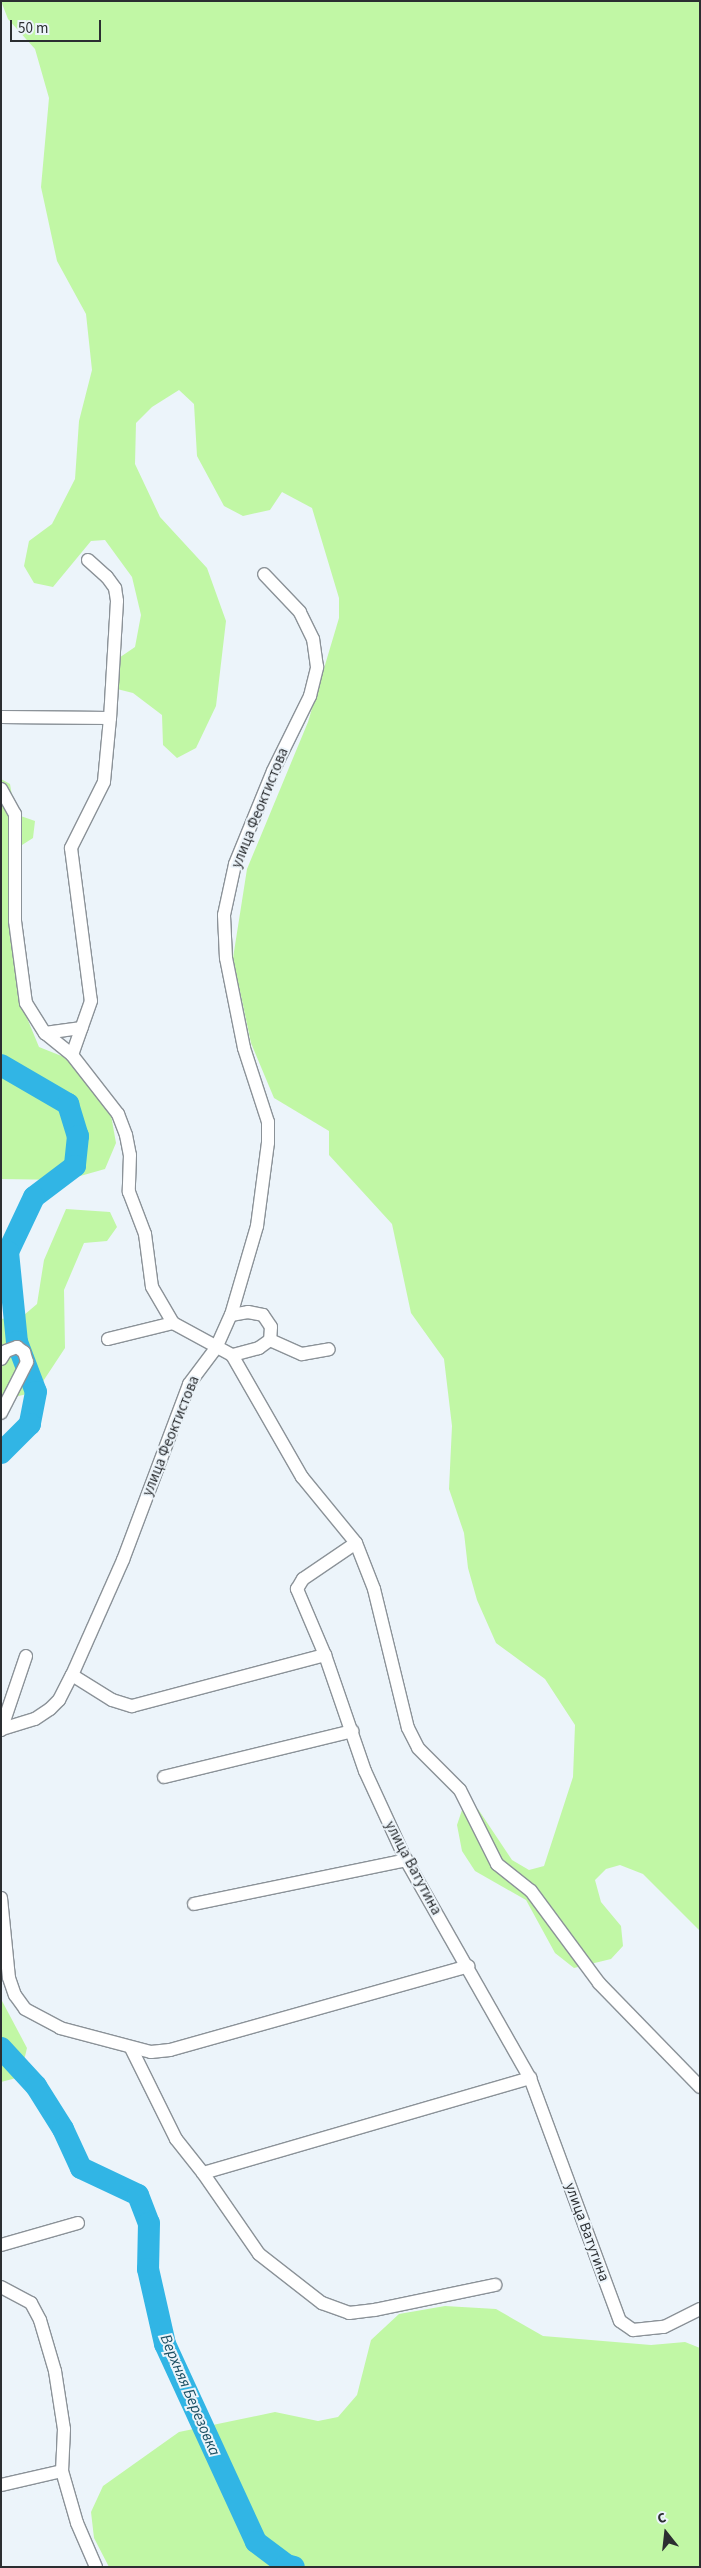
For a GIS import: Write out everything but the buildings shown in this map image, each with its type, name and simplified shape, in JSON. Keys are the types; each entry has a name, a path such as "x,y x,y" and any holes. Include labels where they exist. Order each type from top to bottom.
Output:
{"street":[{"path":"72,1054 89,1009 91,991 71,848 104,782 117,601 115,588 107,577 88,560"},
{"name":"улица Феоктистова","path":"2,1730 34,1719 60,1700 123,1560 189,1384 216,1348 231,1315 257,1226 268,1143 263,1101 244,1048 232,985 224,915 235,864 273,771 310,696 317,667 313,639 300,612 264,574"},
{"path":"1,718 110,718"},
{"path":"1,789 15,814 15,921 26,1003 44,1033 72,1054 118,1114 126,1135 130,1155 129,1192 145,1234 152,1287 173,1323 232,1355 302,1476 356,1543 374,1589 408,1728 418,1748 460,1790 497,1864 536,1897 599,1983 700,2087"},
{"path":"44,1033 82,1028"},
{"path":"231,1315 248,1312 263,1315 271,1327 270,1340 259,1348 232,1355"},
{"path":"108,1339 173,1323"},
{"path":"270,1340 302,1354 329,1349"},
{"path":"1,1359 6,1351 16,1347 24,1352 27,1362 1,1413"},
{"name":"улица Ватутина","path":"356,1543 302,1578 297,1589 326,1655 365,1772 406,1860 530,2078 620,2321 633,2330 664,2328 700,2309"},
{"path":"72,1675 112,1700 132,1706 326,1655"},
{"name":"улица Феоктистова","path":"2,1730 26,1656"},
{"path":"164,1777 352,1731"},
{"path":"194,1904 406,1860"},
{"path":"1,1898 10,1978 15,1995 25,2009 60,2028 151,2052 170,2050 468,1966"},
{"path":"131,2048 172,2133 203,2173 260,2254 322,2303 349,2312 375,2310 495,2285"},
{"path":"203,2173 530,2078"},
{"path":"1,2245 78,2223"},
{"path":"1,2287 31,2303 47,2337 64,2429 62,2471 77,2523 96,2567"},
{"path":"1,2484 33,2475 62,2471"}],"green space":[{"path":"1,1 700,1 700,1931 643,1874 620,1865 606,1869 595,1880 601,1902 621,1926 623,1946 611,1959 574,1968 555,1953 526,1900 475,1871 462,1851 457,1825 462,1810 478,1809 512,1860 529,1870 544,1866 573,1777 575,1725 545,1679 496,1643 477,1600 468,1568 464,1533 449,1489 452,1426 444,1359 411,1313 392,1224 329,1155 329,1131 274,1098 251,1043 233,958 247,869 308,722 339,618 339,598 312,508 282,492 270,510 243,516 224,506 197,456 194,404 179,390 152,407 136,423 135,464 160,517 207,568 226,621 216,706 196,748 177,758 163,745 162,715 133,693 109,687 113,662 135,647 141,615 132,577 105,540 91,541 53,587 34,583 24,566 29,541 52,524 75,479 79,421 92,370 86,314 57,261 41,187 49,98 35,49 8,19"},
{"path":"1,779 10,784 15,814 35,821 33,838 11,852 10,920 18,996 39,1047 79,1063 108,1098 116,1143 105,1169 66,1180 1,1179"},
{"path":"66,1209 110,1212 117,1227 107,1241 84,1243 64,1290 65,1348 36,1392 1,1400 1,1319 24,1315 37,1304 44,1260"},
{"path":"1,1999 27,2048 20,2077 1,2082"},
{"path":"445,2306 496,2309 543,2336 651,2345 685,2342 700,2348 700,2567 109,2567 94,2538 91,2512 103,2486 179,2432 275,2412 318,2421 338,2417 357,2395 371,2340 399,2314"}],"waterway":[{"name":"Верхняя Березовка","path":"1,1065 68,1104 78,1136 75,1166 34,1197 8,1252 17,1342 36,1392 30,1424 1,1453"},
{"name":"Верхняя Березовка","path":"1,2048 36,2086 63,2129 81,2168 138,2195 149,2223 148,2269 165,2344 256,2542 286,2565 294,2567"}]}
